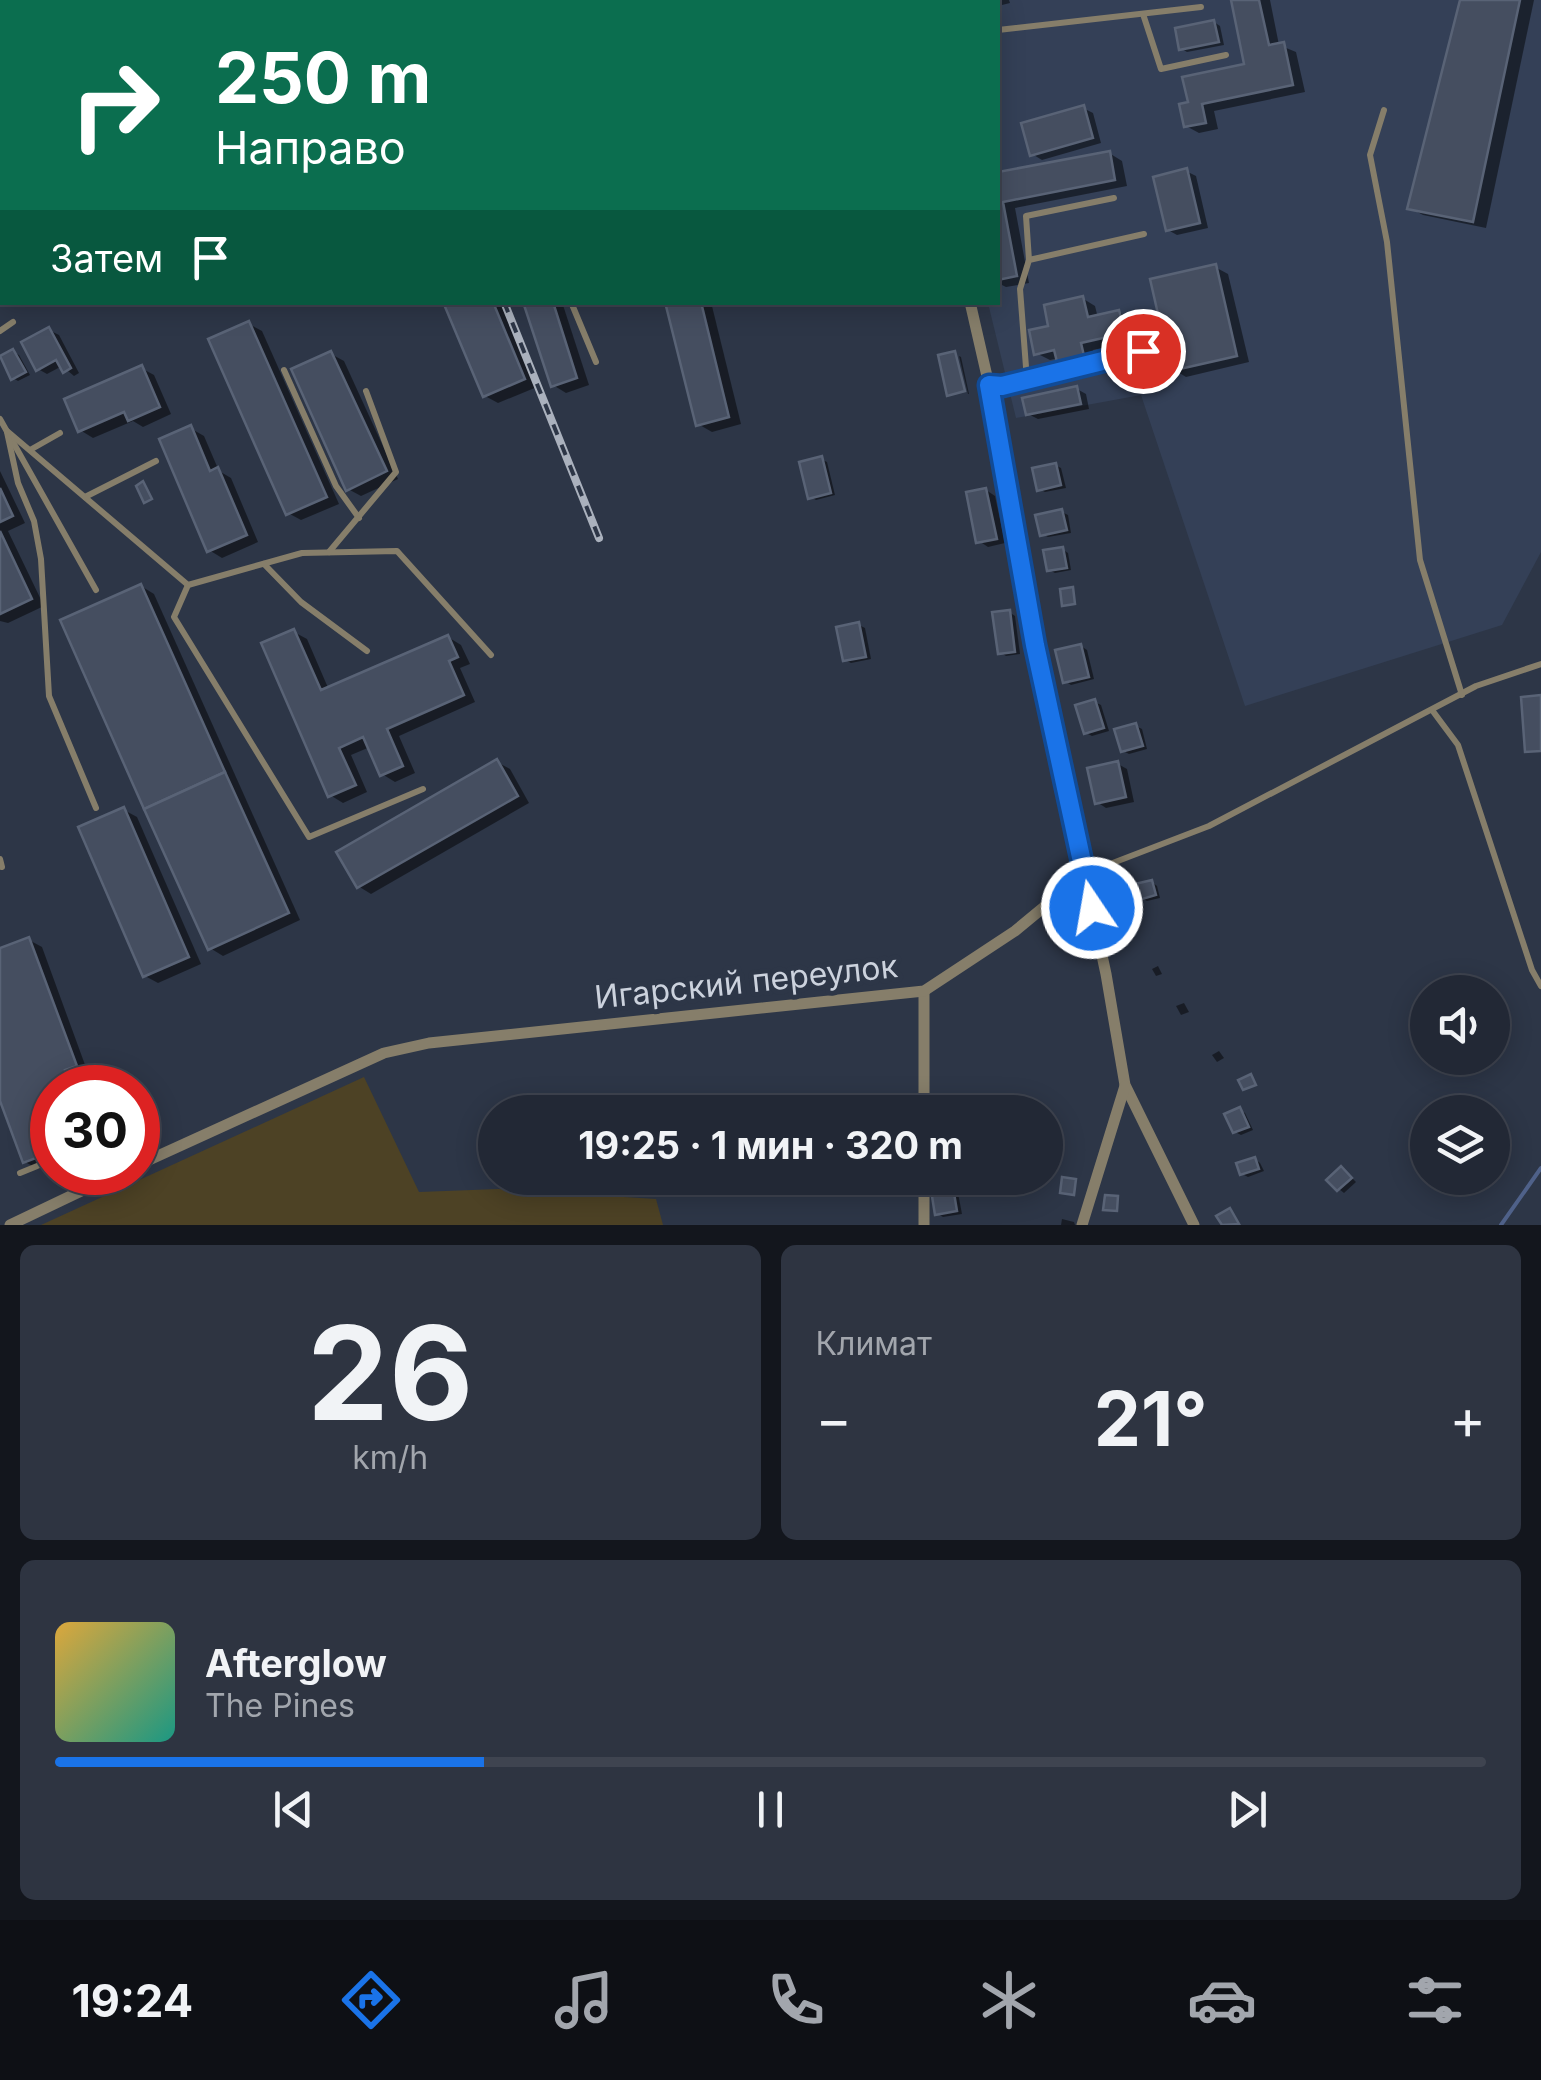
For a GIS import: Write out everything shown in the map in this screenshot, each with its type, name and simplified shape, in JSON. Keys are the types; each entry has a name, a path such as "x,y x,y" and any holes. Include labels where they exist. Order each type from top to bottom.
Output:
{"street":[{"path":"971,305 1125,1085 1194,1225"},
{"name":"Игарский переулок","path":"160,1154 384,1053 429,1042 924,990 1015,931 1084,874"},
{"path":"924,990 924,1095"},
{"path":"1082,1225 1125,1085"},
{"path":"10,1225 71,1195"},
{"path":"924,1195 924,1225"}],"lane":[{"path":"1166,11 1175,0"},
{"path":"1000,30 1201,7"},
{"path":"1143,14 1161,69 1226,56"},
{"path":"1384,110 1370,155 1387,242 1420,560 1462,694"},
{"path":"1027,380 1020,290 1029,260 1026,216 1114,198"},
{"path":"1029,260 1144,234"},
{"path":"572,305 596,362"},
{"path":"0,331 13,322"},
{"path":"989,385 1002,386 1143,351"},
{"path":"284,370 336,486 359,518"},
{"path":"328,553 396,472 366,391"},
{"path":"0,419 96,590"},
{"path":"6,431 188,585"},
{"path":"6,431 38,540 48,696 96,808"},
{"path":"30,450 60,433"},
{"path":"84,497 156,461"},
{"path":"188,585 302,553 397,551 490,655"},
{"path":"264,564 301,602 367,650"},
{"path":"188,585 174,617 308,838 423,789"},
{"name":"Игарский переулок","path":"1084,874 1209,826 1476,686 1541,664"},
{"path":"1432,710 1458,745 1532,970 1541,986"},
{"path":"20,1172 30,1168"}],"shaded area":[{"path":"1000,0 1541,0 1541,552 1502,625 1245,706 1141,395 1016,418 988,305 1000,305"},
{"path":"364,1077 419,1192 478,1190 478,1195 656,1199 663,1225 41,1225 106,1195 160,1195 160,1170"}],"building":[{"path":"1231,0 1259,0 1269,45 1284,42 1293,85 1202,104 1206,123 1184,127 1179,104 1188,102 1182,77 1244,64"},
{"path":"1460,0 1520,0 1473,222 1407,209"},
{"path":"1214,20 1219,42 1179,50 1175,28"},
{"path":"1084,105 1093,138 1030,156 1021,123"},
{"path":"1110,151 1115,180 1003,202 1017,276 1000,280 1000,172"},
{"path":"1187,168 1200,223 1166,231 1153,177"},
{"path":"1216,264 1237,356 1171,371 1150,279"},
{"path":"1083,296 1088,317 1119,310 1125,333 1081,343 1085,360 1058,366 1054,350 1034,355 1029,330 1048,326 1044,305"},
{"path":"444,305 494,305 525,379 483,397"},
{"path":"524,305 554,305 577,378 551,387"},
{"path":"666,305 702,305 729,417 696,426"},
{"path":"249,321 327,497 286,515 208,339"},
{"path":"49,327 71,368 63,373 56,360 36,371 21,342"},
{"path":"13,349 26,372 11,380 0,356"},
{"path":"331,351 387,471 346,491 291,369"},
{"path":"955,351 965,391 947,396 938,355"},
{"path":"142,365 160,407 128,421 124,412 78,432 64,399"},
{"path":"1077,386 1081,404 1026,415 1022,398"},
{"path":"191,425 210,471 218,467 247,535 207,552 159,439"},
{"path":"822,456 831,493 808,499 799,462"},
{"path":"1056,463 1061,485 1037,491 1032,468"},
{"path":"143,481 152,499 144,503 136,486"},
{"path":"0,488 13,516 0,522"},
{"path":"986,488 997,539 976,543 966,492"},
{"path":"1062,509 1067,530 1040,536 1035,515"},
{"path":"0,531 32,599 0,614"},
{"path":"1063,547 1067,568 1047,571 1043,550"},
{"path":"141,584 225,772 144,809 60,620"},
{"path":"1073,587 1075,604 1062,606 1060,589"},
{"path":"1010,610 1015,652 998,654 992,612"},
{"path":"859,622 866,657 843,661 836,627"},
{"path":"294,629 321,690 448,635 458,657 449,661 464,695 387,729 403,766 380,776 363,737 339,748 356,785 328,797 261,643"},
{"path":"1081,644 1089,677 1063,683 1055,650"},
{"path":"1541,695 1541,751 1525,752 1521,697"},
{"path":"1095,699 1104,728 1084,734 1075,705"},
{"path":"1136,723 1143,746 1121,752 1114,729"},
{"path":"497,759 518,796 357,888 336,852"},
{"path":"1118,761 1126,797 1095,804 1087,768"},
{"path":"225,772 289,913 208,950 144,809"},
{"path":"124,807 189,957 143,977 78,827"},
{"path":"1152,880 1156,895 1139,900 1135,884"},
{"path":"29,937 77,1065 30,1065 30,1160 23,1163 0,1101 0,948"},
{"path":"1251,1074 1256,1085 1243,1090 1238,1080"},
{"path":"1240,1107 1249,1127 1233,1133 1224,1114"},
{"path":"1255,1157 1259,1169 1240,1175 1236,1163"},
{"path":"1341,1166 1352,1178 1337,1191 1326,1180"},
{"path":"1063,1177 1076,1179 1074,1195 1063,1193"},
{"path":"932,1195 954,1195 957,1211 935,1215"},
{"path":"1105,1195 1118,1196 1117,1211 1103,1210"},
{"path":"1230,1208 1239,1224 1222,1225 1216,1216"}],"waterway":[{"path":"1501,1225 1541,1168"}],"railway":[{"path":"505,305 599,538"}],"route":[{"path":"1092,908 1035,645 989,385 1002,386 1143,351"}]}
